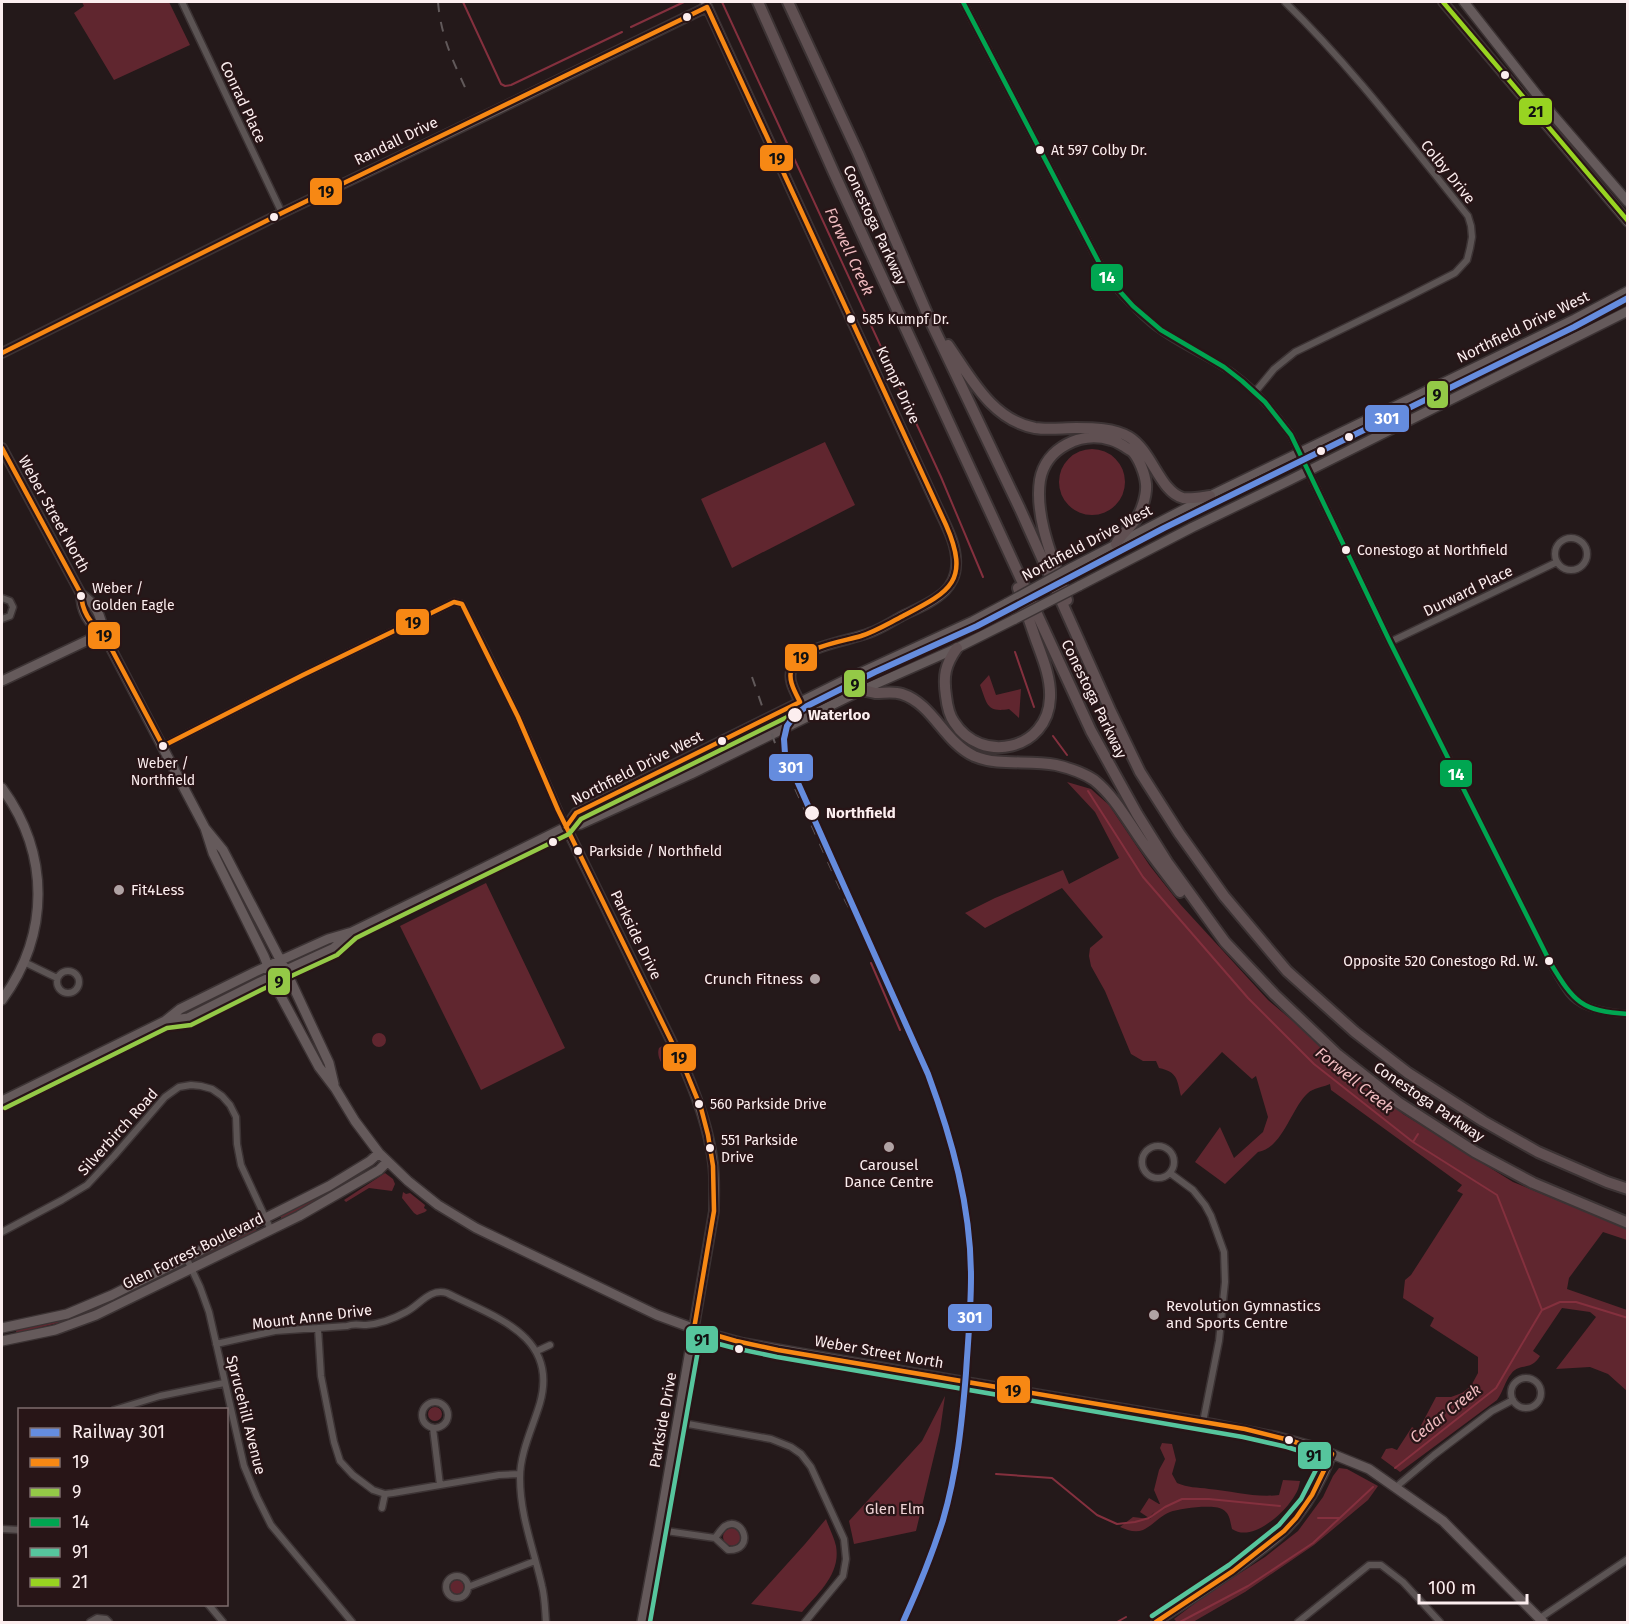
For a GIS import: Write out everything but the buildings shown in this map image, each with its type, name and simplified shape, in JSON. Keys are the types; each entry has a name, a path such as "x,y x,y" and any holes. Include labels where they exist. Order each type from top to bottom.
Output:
{"highway":[{"name":"Conestoga Parkway","path":"758,2 1091,731 1137,814 1167,862 1225,942 1275,995 1338,1055 1399,1103 1475,1152 1533,1183 1628,1223"},
{"name":"Conestoga Parkway","path":"788,2 858,153 929,318 1020,509 1111,712 1140,772 1179,833 1224,896 1287,971 1354,1032 1408,1074 1538,1152 1628,1189"},
{"path":"929,318 981,393 996,410 1014,422 1036,428 1096,429 1119,432 1130,437 1142,447 1164,484 1172,492 1183,498 1210,496"},
{"path":"1086,657 1044,531 1039,498 1040,478 1046,464 1056,451 1067,443 1091,437 1112,440 1132,451 1141,466 1146,485 1143,502 1136,519 1116,544"},
{"path":"957,648 946,668 944,687 947,706 953,721 965,736 977,743 995,748 1016,745 1034,735 1045,719 1050,699 1050,682 997,528"},
{"path":"862,690 876,693 890,692 913,698 923,706 950,738 973,755 987,760 1047,763 1072,769 1094,780 1112,798 1183,896 1207,917"}],"main road":[{"path":"1443,2 1628,222"},
{"path":"1464,2 1553,115 1628,202"},
{"name":"Randall Drive","path":"2,352 496,110 706,4"},
{"name":"Kumpf Drive","path":"706,4 935,502 956,554 956,569 952,581 945,591 926,604 870,633 800,657 793,666 791,683 800,702"},
{"name":"Northfield Drive West","path":"566,826 576,813 800,702 973,621 1210,496 1628,291"},
{"name":"Northfield Drive West","path":"2,1101 165,1021 180,1009 280,960 328,939 352,932 566,826 581,824 678,780 862,690 957,648 1162,542 1628,311"},
{"name":"Weber Street North","path":"2,448 81,594 89,599 96,608 103,633 205,828 213,853 272,977 319,1067 379,1153 430,1199 476,1228 647,1310 694,1329 744,1343 1203,1422 1315,1447 1369,1469 1443,1521 1542,1621"},
{"path":"2,681 103,633"},
{"path":"748,728 756,743"},
{"path":"664,770 670,777 678,780"},
{"path":"2,788 31,842 38,893 35,926 24,962 2,1000"},
{"name":"Parkside Drive","path":"566,826 685,1069 708,1135 713,1166 714,1210 642,1623"},
{"name":"Weber Street North","path":"205,828 223,850 286,971 328,1063 334,1088"},
{"name":"Northfield Drive West","path":"165,1021 188,1018 334,948 352,932"},
{"name":"Glen Forrest Boulevard","path":"2,1329 44,1320 86,1307 329,1186 379,1153"},
{"name":"Glen Forrest Boulevard","path":"3,1341 48,1332 81,1322 271,1230 336,1196 379,1170 387,1162"},
{"path":"1156,1623 1222,1579 1267,1546 1289,1526 1310,1499 1332,1454"}],"street":[{"name":"Conrad Place","path":"182,2 282,213"},
{"path":"963,2 1106,276 1151,324 1233,374 1255,392 1291,435 1390,642 1551,964 1570,996 1589,1007 1607,1013 1628,1014"},
{"name":"Colby Drive","path":"1255,392 1274,369 1295,352 1455,273 1467,260 1472,237 1467,216 1342,60 1285,2"},
{"path":"1568,539 1580,541 1587,550 1586,561 1577,569 1566,569 1557,562 1558,545 1568,539"},
{"name":"Durward Place","path":"1390,642 1557,562"},
{"path":"2,598 10,601 13,610 10,616 2,619"},
{"name":"Parkside Drive","path":"163,746 308,672 454,602 462,604 486,651 566,826"},
{"path":"24,962 57,978"},
{"name":"Silverbirch Road","path":"2,1232 87,1185 165,1097 179,1087 191,1085 212,1089 230,1105 236,1117 237,1144 241,1165 271,1230"},
{"path":"1158,1146 1169,1151 1174,1161 1170,1173 1156,1178 1146,1173 1142,1161 1147,1150 1158,1146"},
{"path":"1170,1173 1193,1190 1205,1205 1224,1252 1225,1282 1219,1341 1203,1422"},
{"name":"Sprucehill Avenue","path":"186,1257 205,1301 244,1466 261,1506 271,1526 352,1623"},
{"name":"Mount Anne Drive","path":"216,1344 275,1331 369,1324 407,1312 430,1294 441,1291 503,1321 530,1342 537,1351"},
{"path":"318,1328 321,1376 340,1461 353,1475 373,1490 385,1494 498,1475 520,1474"},
{"path":"2,1329 3,1341"},
{"path":"546,1623 543,1587 524,1515 520,1474 543,1388 542,1367 537,1351 550,1345"},
{"path":"1531,1379 1538,1383 1541,1391 1540,1399 1535,1405 1523,1408 1513,1400 1512,1392 1518,1381 1531,1379"},
{"path":"121,1408 160,1396 224,1383"},
{"path":"1396,1487 1492,1411 1513,1400"},
{"path":"437,1403 445,1407 448,1416 442,1427 433,1428 424,1423 422,1415 427,1405 437,1403"},
{"path":"677,1422 771,1439 801,1454 811,1467 844,1539 846,1558 843,1576 805,1623"},
{"path":"433,1428 440,1485"},
{"path":"382,1508 385,1494"},
{"path":"659,1530 715,1538 728,1550 737,1549 745,1539 739,1527 731,1524 723,1527 715,1538"},
{"path":"2,1530 18,1530"},
{"path":"1542,1621 1628,1559"},
{"path":"468,1587 535,1561"},
{"path":"1298,1623 1369,1565 1381,1565 1402,1582 1440,1623"},
{"path":"209,1606 223,1623"},
{"path":"90,1623 95,1618 102,1618 110,1623"}],"green space":[{"path":"82,2 169,2 190,45 114,80 74,13 84,6"},
{"path":"825,442 855,505 732,568 701,499"},
{"path":"1092,449 1104,452 1115,459 1122,470 1125,482 1122,494 1115,505 1104,512 1092,515 1080,512 1069,505 1062,494 1059,482 1062,470 1069,459 1080,452"},
{"path":"989,675 996,695 1021,689 1019,718 1009,709 1001,710 988,705 980,685"},
{"path":"1067,782 1091,789 1109,805 1150,866 1180,904 1268,1000 1403,1114 1513,1182 1627,1229 1627,1240 1603,1232 1569,1278 1567,1289 1627,1310 1627,1391 1608,1374 1590,1367 1556,1369 1596,1317 1590,1312 1562,1308 1533,1351 1540,1356 1533,1364 1514,1370 1497,1400 1400,1472 1381,1458 1386,1449 1397,1450 1412,1427 1418,1431 1436,1397 1451,1397 1462,1393 1471,1386 1478,1373 1478,1357 1430,1326 1434,1318 1403,1298 1405,1280 1411,1275 1463,1194 1457,1191 1462,1185 1331,1090 1330,1084 1308,1093 1274,1143 1258,1152 1225,1184 1195,1162 1220,1127 1234,1158 1263,1132 1268,1117 1256,1076 1252,1079 1222,1052 1181,1096 1173,1074 1159,1068 1156,1061 1143,1061 1131,1054 1105,991 1091,966 1090,948 1103,937 1062,888 985,928 965,913 1063,870 1069,884 1119,858 1095,812"},
{"path":"486,883 565,1048 481,1090 400,926"},
{"path":"376,1033 382,1033 386,1040 382,1047 376,1047 372,1043 372,1037"},
{"path":"665,1044 676,1066 670,1070 662,1064 658,1054 659,1048"},
{"path":"385,1173 393,1179 395,1184 392,1191 369,1188 346,1202 344,1200"},
{"path":"403,1192 410,1193 425,1205 424,1208 427,1210 417,1215 414,1213 402,1198"},
{"path":"318,1196 321,1200 281,1218 281,1215"},
{"path":"254,1228 257,1230 255,1232 201,1257 201,1255"},
{"path":"173,1268 176,1271 94,1312 16,1332 17,1329"},
{"name":"Glen Elm","path":"945,1396 940,1431 916,1531 854,1544 849,1521 922,1441"},
{"path":"432,1407 438,1407 442,1414 438,1421 432,1421 428,1417 428,1411"},
{"path":"1162,1443 1172,1444 1176,1460 1172,1474 1177,1483 1181,1485 1262,1496 1279,1495 1283,1480 1300,1481 1298,1488 1284,1510 1267,1524 1249,1532 1232,1529 1227,1513 1222,1509 1211,1507 1170,1512 1140,1531 1120,1527 1133,1517 1150,1519 1154,1512 1149,1518 1140,1512 1149,1498 1160,1504 1154,1490 1159,1470 1165,1459 1160,1448"},
{"path":"1339,1468 1347,1469 1378,1486 1368,1500 1314,1545 1245,1592 1193,1622 1177,1622 1174,1619 1206,1595 1265,1557 1298,1531 1323,1497"},
{"name":"Glen Elm","path":"826,1519 836,1546 837,1556 832,1574 815,1598 802,1612 751,1604 805,1544"},
{"path":"732,1528 738,1531 741,1537 738,1543 732,1546 726,1543 723,1537 726,1531"},
{"path":"454,1580 460,1580 464,1587 460,1594 454,1594 450,1590 450,1584"}],"waterway":[{"name":"Forwell Creek","path":"463,2 501,84 505,86 622,32"},
{"name":"Forwell Creek","path":"631,27 684,2"},
{"name":"Forwell Creek","path":"722,2 941,477 983,577"},
{"name":"Forwell Creek","path":"1015,652 1034,707"},
{"name":"Forwell Creek","path":"1053,736 1067,755"},
{"name":"Forwell Creek","path":"1088,791 1143,877 1248,998 1314,1064 1413,1142 1497,1195 1542,1310"},
{"path":"871,963 900,1030"},
{"path":"1413,1142 1418,1134"},
{"name":"Forwell Creek","path":"1542,1310 1560,1302 1576,1302 1628,1318"},
{"name":"Cedar Creek","path":"1395,1468 1496,1388 1542,1310"},
{"path":"996,1474 1052,1478 1097,1515 1117,1524 1149,1518 1182,1499 1209,1499 1280,1506"},
{"name":"Cedar Creek","path":"1180,1622 1248,1586 1313,1543 1373,1487"},
{"path":"1318,1518 1339,1518"},
{"name":"Cedar Creek","path":"1117,1622 1126,1617"}],"railway":[{"path":"438,2 445,39 469,96"},
{"path":"752,677 776,746 846,902 868,941"}],"rail line":[{"name":"301","path":"903,1622 939,1533 955,1465 963,1410 970,1313 971,1277 968,1225 959,1174 928,1074 785,754 784,739 787,726 795,715 807,706 875,672 977,626 1164,528 1574,327 1628,298"}],"transit line":[{"name":"14","path":"963,2 1106,276 1133,306 1161,330 1224,367 1242,381 1265,402 1291,435 1390,642 1559,977 1573,996 1589,1007 1612,1013 1628,1014"},
{"name":"21","path":"1443,2 1628,221"},
{"name":"19","path":"2,353 282,213 707,7 946,525 953,544 956,573 943,592 919,608 867,634 813,650 797,661 790,677 800,702 576,813 566,827"},
{"name":"9","path":"5,1108 167,1028 191,1025 337,955 356,938 569,834 581,819 850,686 976,628 1213,503 1628,300"},
{"name":"19","path":"2,448 81,594 87,616 103,633 163,746"},
{"name":"19","path":"163,746 454,602 462,604 518,717 558,810 685,1069 701,1108 713,1166 714,1211 694,1329"},
{"name":"19","path":"694,1329 778,1350 1245,1429 1332,1454"},
{"name":"91","path":"650,1622 700,1339 777,1357 1243,1437 1322,1458 1301,1499 1279,1525 1229,1565 1152,1616"},
{"name":"19","path":"1156,1622 1233,1571 1284,1531 1312,1495 1332,1454"}],"place":[{"name":"At 597 Colby Dr.","path":"1040,150"},
{"name":"585 Kumpf Dr.","path":"851,319"},
{"name":"Conestogo at Northfield","path":"1346,550"},
{"name":"Weber / Golden Eagle","path":"81,596"},
{"name":"Waterloo","path":"795,715"},
{"name":"Weber / Northfield","path":"163,746"},
{"name":"Northfield","path":"812,813"},
{"name":"Parkside / Northfield","path":"578,851"},
{"name":"Fit4Less","path":"119,890"},
{"name":"Opposite 520 Conestogo Rd. W.","path":"1549,961"},
{"name":"Crunch Fitness","path":"815,979"},
{"name":"560 Parkside Drive","path":"699,1104"},
{"name":"Carousel Dance Centre","path":"889,1147"},
{"name":"551 Parkside Drive","path":"710,1148"},
{"name":"Revolution Gymnastics and Sports Centre","path":"1154,1315"}]}
